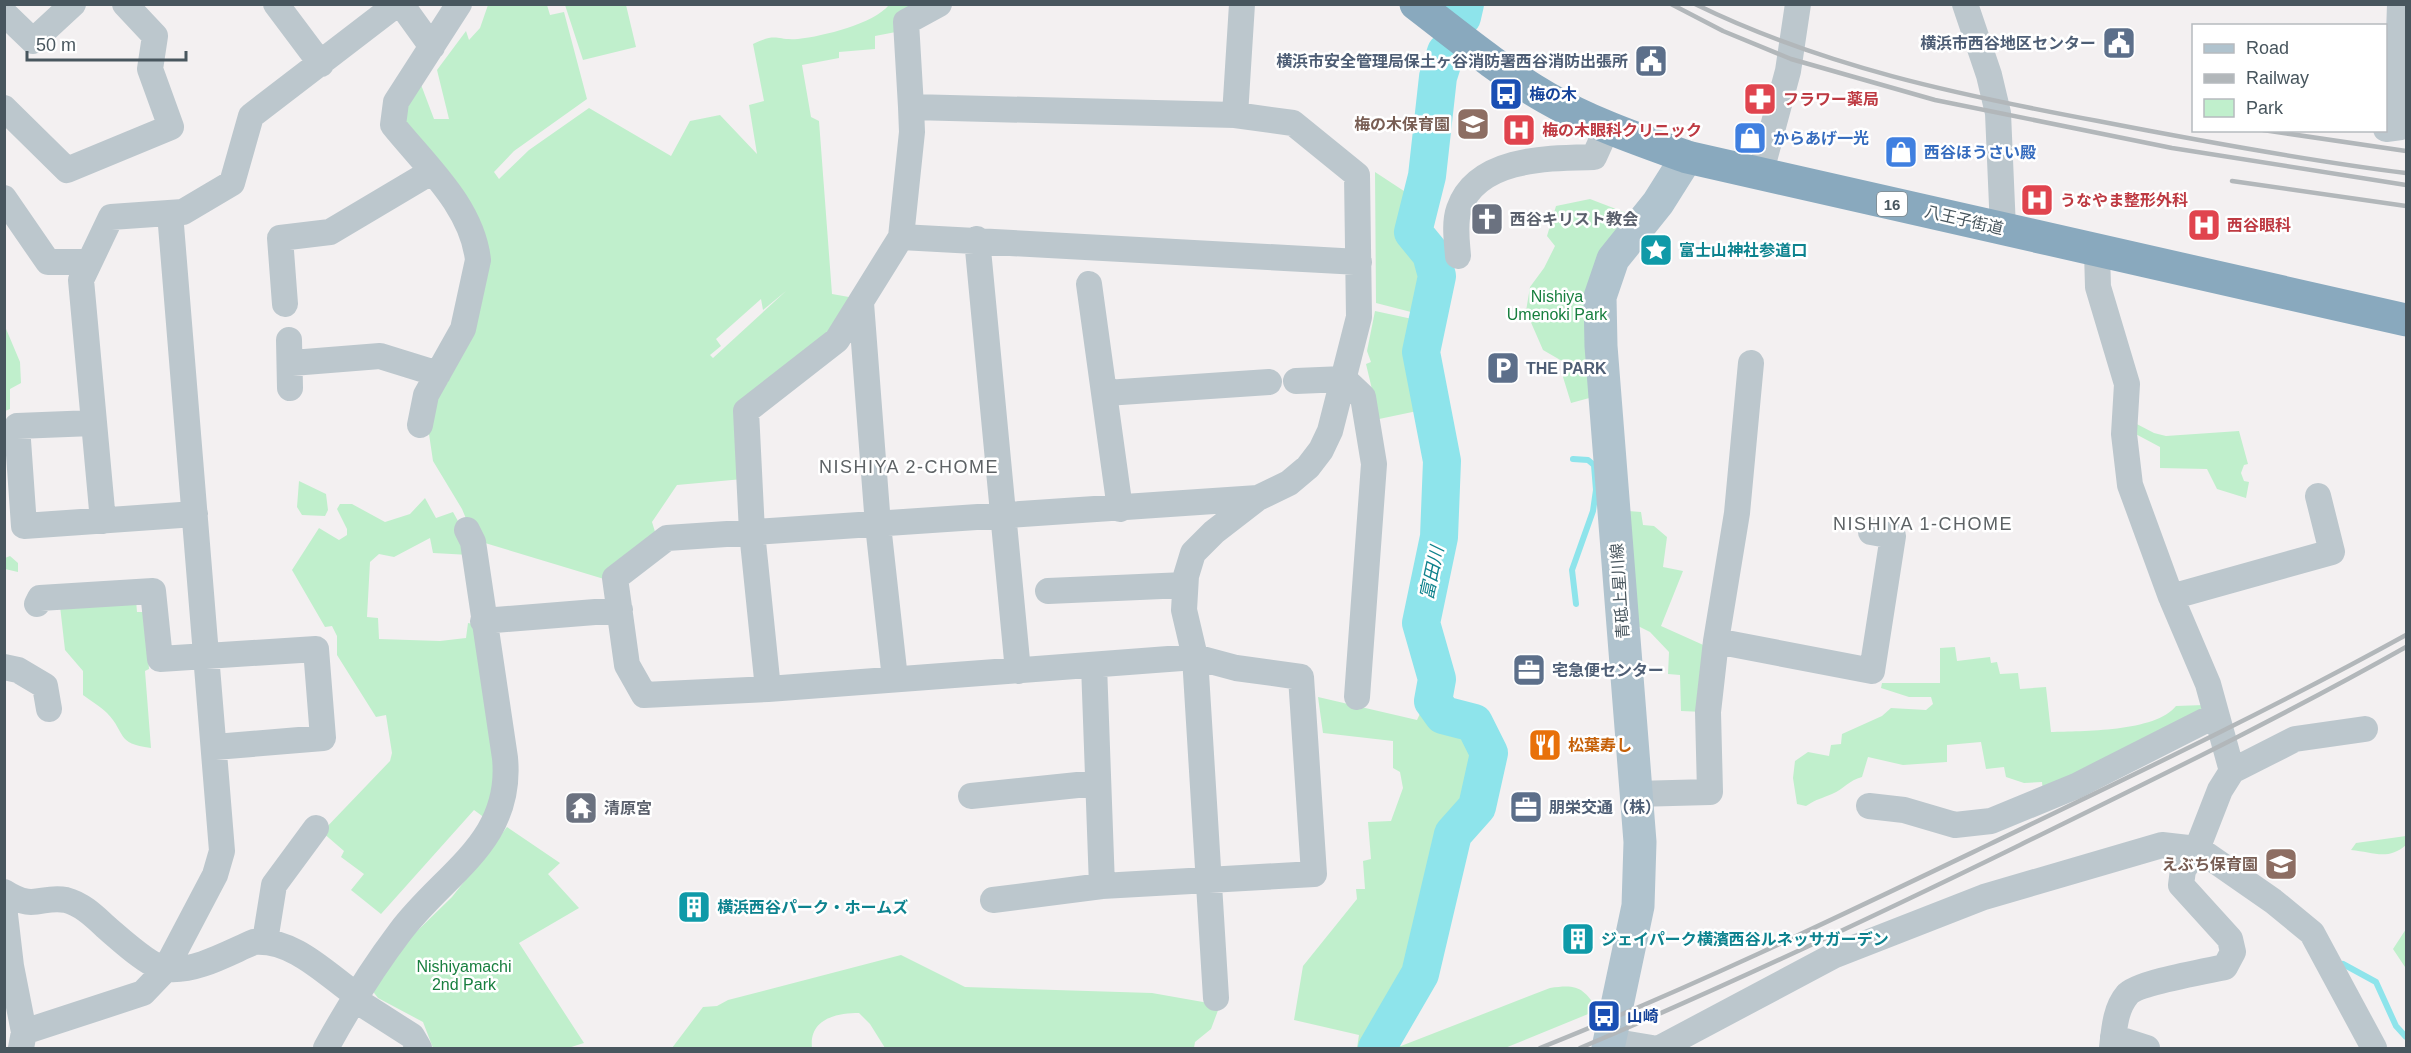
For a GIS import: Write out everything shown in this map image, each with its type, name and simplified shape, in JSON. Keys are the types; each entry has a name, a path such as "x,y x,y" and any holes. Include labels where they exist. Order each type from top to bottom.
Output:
{"highway":[{"name":"八王子街道","path":"1416,4 1476,52 1548,99 1608,126 1687,157 2097,252 2406,320"}],"main road":[{"name":"青砥上星川線","path":"1609,1045 1639,896 1640,842 1599,318 1600,297 1613,259 1644,238 1687,157"}],"street":[{"path":"4,13 33,41 74,4"},
{"path":"4,108 67,171 171,127 150,69 155,36 125,4"},
{"path":"276,4 321,64"},
{"path":"102,521 81,280 111,217 183,212 232,183 251,116 399,4 432,47"},
{"path":"420,425 426,395 464,329 478,260 477,248 461,209 393,125 396,102 459,4"},
{"path":"768,689 752,532 746,411 837,340 901,237 912,132 906,22 939,4"},
{"path":"1235,115 1242,4"},
{"path":"1760,175 1788,71 1798,4"},
{"path":"1965,4 1989,75 1998,113 2003,229"},
{"path":"2387,129 2401,128 2391,43 2400,4"},
{"path":"911,107 1235,115 1293,123 1357,175 1359,317 1330,431 1321,450 1308,467 1289,483 1258,498 1214,532 1193,553 1185,585 1184,610 1195,657 1216,998"},
{"path":"1458,256 1459,209 1477,183 1494,172 1519,163 1545,158 1594,157 1608,126"},
{"path":"285,304 280,238 330,232 430,172"},
{"path":"4,198 48,262 88,262"},
{"path":"4,906 10,966 22,1040 143,993 165,970 215,874 222,851 170,213"},
{"path":"901,237 977,239 1087,249 1359,262"},
{"path":"977,239 1018,671"},
{"path":"2097,252 2098,287 2127,384 2124,434 2130,485 2171,597 2208,684 2232,771"},
{"path":"1089,284 1106,393 1120,509"},
{"path":"861,303 878,525 895,679"},
{"path":"290,388 290,352 380,356 438,375"},
{"path":"1635,794 1710,792 1708,712 1716,641 1743,514 1751,363"},
{"path":"1296,381 1344,379 1363,397 1374,464 1357,697"},
{"path":"1106,393 1269,382"},
{"path":"93,423 16,426 24,526 195,514"},
{"path":"2171,597 2332,552 2318,496"},
{"path":"993,900 1102,886 1314,874 1301,677 1236,668 1195,657 768,689 645,695 627,665 615,578 667,538 1258,498"},
{"path":"326,1048 355,997 401,930 477,848 503,806 508,782 505,758 473,542 467,530"},
{"path":"1716,641 1872,671 1893,536 1878,533"},
{"path":"1048,591 1185,585"},
{"path":"37,604 40,598 153,591 160,659 316,649 323,738 215,747"},
{"path":"483,621 620,610"},
{"path":"1094,665 1102,886"},
{"path":"14,666 45,687 49,709"},
{"path":"1869,806 1904,810 1955,825 1991,821 2076,786 2217,715"},
{"path":"2147,1048 2112,1043 2119,1006 2128,993 2144,986 2225,967 2233,952 2230,939 2181,885 2183,870 2197,849 2220,790 2232,771 2295,739 2365,729"},
{"path":"971,796 1097,783"},
{"path":"265,941 274,885 316,828"},
{"path":"1660,1048 1833,956 1984,897 2162,845 2197,849 2273,901 2312,933 2374,1048"},
{"path":"4,892 16,899 33,903 65,900 87,910 128,946 165,970 187,968 254,942 284,944 412,1036 419,1048"},
{"path":"1609,1045 1652,1048"}],"green space":[{"path":"488,5 547,5 550,15 564,12 587,99 514,151 494,172 499,179 529,150 589,108 671,156 690,121 720,115 757,154 749,105 764,101 753,44 772,38 798,39 847,28 872,18 889,5 919,5 901,31 875,36 875,49 839,52 839,58 802,65 811,117 819,121 832,294 849,297 834,337 742,407 743,479 677,485 652,522 656,535 604,579 475,540 462,509 433,461 429,434 430,421 487,269 400,125 406,105 420,82 434,119 449,119 437,70 466,31 469,40 480,28","holes":["786,291 713,358 710,355 721,346 716,339 761,299 763,310"]},
{"path":"565,5 626,5 636,47 583,60"},
{"path":"1375,172 1410,195 1409,203 1403,206 1406,234 1404,242 1428,271 1419,278 1411,312 1376,303"},
{"name":"Nishiya Umenoki Park","path":"1590,199 1629,214 1593,397 1571,403 1563,377 1562,361 1543,350 1526,311 1530,287 1544,268 1555,246 1547,236 1556,206"},
{"path":"1434,278 1416,357 1422,410 1379,419 1366,364 1371,362 1367,351 1375,311 1417,320 1426,282"},
{"path":"4,324 20,362 21,383 10,389 10,409 5,411"},
{"path":"2131,421 2154,433 2166,436 2239,431 2248,464 2244,465 2241,473 2244,481 2249,482 2246,498 2217,489 2207,469 2160,468 2160,447 2130,431"},
{"path":"299,481 326,494 328,510 325,516 302,515 297,507"},
{"path":"425,498 436,518 453,512 469,541 470,555 433,553 430,538 394,557 379,554 370,562 367,617 378,618 379,639 440,641 466,638 468,623 478,625 503,776 489,821 474,810 381,914 351,890 364,874 341,857 344,851 322,832 390,761 392,753 386,715 376,717 337,655 337,636 332,626 325,627 292,570 319,528 339,540 347,535 347,529 337,509 340,504 352,504 385,522 410,514"},
{"path":"1628,511 1641,512 1643,525 1654,526 1667,537 1663,567 1683,571 1661,626 1710,648 1704,712 1681,711 1680,675 1668,674 1669,652 1650,632 1628,621"},
{"path":"10,556 18,563 18,572 5,569 5,558"},
{"path":"136,600 137,612 145,612 149,669 145,671 151,748 132,743 123,737 107,713 83,695 83,671 65,650 60,606"},
{"path":"1955,647 1957,661 1990,657 1991,663 1997,662 2000,674 2018,673 2020,689 2046,687 2051,732 2098,730 2136,725 2166,715 2176,706 2204,705 2206,714 2043,791 2042,782 2024,783 2006,777 2004,767 1986,769 1981,742 1947,745 1947,762 1903,765 1868,757 1862,777 1806,806 1797,804 1793,778 1795,761 1808,752 1829,756 1831,745 1841,744 1842,734 1882,716 1891,708 1926,710 1933,704 1931,697 1909,697 1881,688 1882,683 1940,683 1940,648"},
{"path":"1318,697 1417,720 1426,701 1437,716 1471,729 1483,752 1474,804 1451,832 1415,975 1393,1002 1380,1028 1368,1037 1369,1046 1401,1046 1550,988 1573,987 1578,989 1588,996 1598,1010 1505,1048 1357,1048 1359,1035 1294,1020 1303,966 1357,899 1356,889 1365,889 1363,861 1371,859 1368,822 1391,821 1403,788 1400,772 1393,768 1393,741 1323,733"},
{"name":"Nishiyamachi 2nd Park","path":"507,827 560,863 548,874 579,908 519,943 584,1043 568,1048 433,1048 423,1022 378,998 371,989 412,936 452,897"},
{"path":"2406,836 2406,845 2393,853 2380,854 2351,850 2356,843"},
{"path":"2406,929 2406,978 2405,967 2393,949"},
{"path":"901,955 965,987 1152,993 1220,1005 1211,1029 1195,1042 1194,1048 885,1048 870,1024 859,1013 833,1016 819,1024 812,1038 812,1048 672,1048 703,1007 717,1006 728,1000"}],"waterway":[{"name":"富田川","path":"1462,17 1465,4"},
{"name":"富田川","path":"1377,1048 1420,974 1453,834 1477,807 1489,753 1474,723 1443,715 1433,701 1437,679 1421,623 1439,537 1442,461 1421,352 1437,276 1431,254 1413,232 1427,176 1438,77 1446,52"},
{"path":"1573,459 1588,460 1594,465 1596,490 1593,511 1572,570 1576,604"},
{"path":"2343,964 2376,982 2396,1026 2406,1037"}],"railway":[{"path":"1671,4 1723,31 1791,59 1935,100 2172,148 2406,185"},
{"path":"1695,4 1793,45 1843,62 1943,89 2214,143 2406,173"},
{"path":"2277,132 2406,151"},
{"path":"2232,181 2406,206"},
{"path":"1540,1048 1710,976 1877,898 2199,743 2406,635"},
{"path":"1580,1048 1746,975 1966,872 2214,749 2406,647"}],"place":[{"name":"横浜市西谷地区センター","path":"2119,43"},
{"name":"横浜市安全管理局保土ヶ谷消防署西谷消防出張所","path":"1651,61"},
{"name":"梅の木","path":"1506,94"},
{"name":"フラワー薬局","path":"1760,99"},
{"name":"梅の木保育園","path":"1473,124"},
{"name":"梅の木眼科クリニック","path":"1519,130"},
{"name":"からあげ一光","path":"1750,138"},
{"name":"西谷ほうさい殿","path":"1901,152"},
{"name":"うなやま整形外科","path":"2037,200"},
{"name":"西谷キリスト教会","path":"1487,219"},
{"name":"西谷眼科","path":"2204,225"},
{"name":"富士山神社参道口","path":"1656,250"},
{"name":"THE PARK","path":"1503,368"},
{"name":"宅急便センター","path":"1529,670"},
{"name":"松葉寿し","path":"1545,745"},
{"name":"朋栄交通（株）","path":"1526,807"},
{"name":"清原宮","path":"581,808"},
{"name":"えぶち保育園","path":"2281,864"},
{"name":"横浜西谷パーク・ホームズ","path":"694,907"},
{"name":"ジェイパーク横濱西谷ルネッサガーデン","path":"1578,939"},
{"name":"山崎","path":"1604,1016"}],"district":[{"name":"NISHIYA 2-CHOME","path":"909,467"},
{"name":"NISHIYA 1-CHOME","path":"1923,524"}]}
